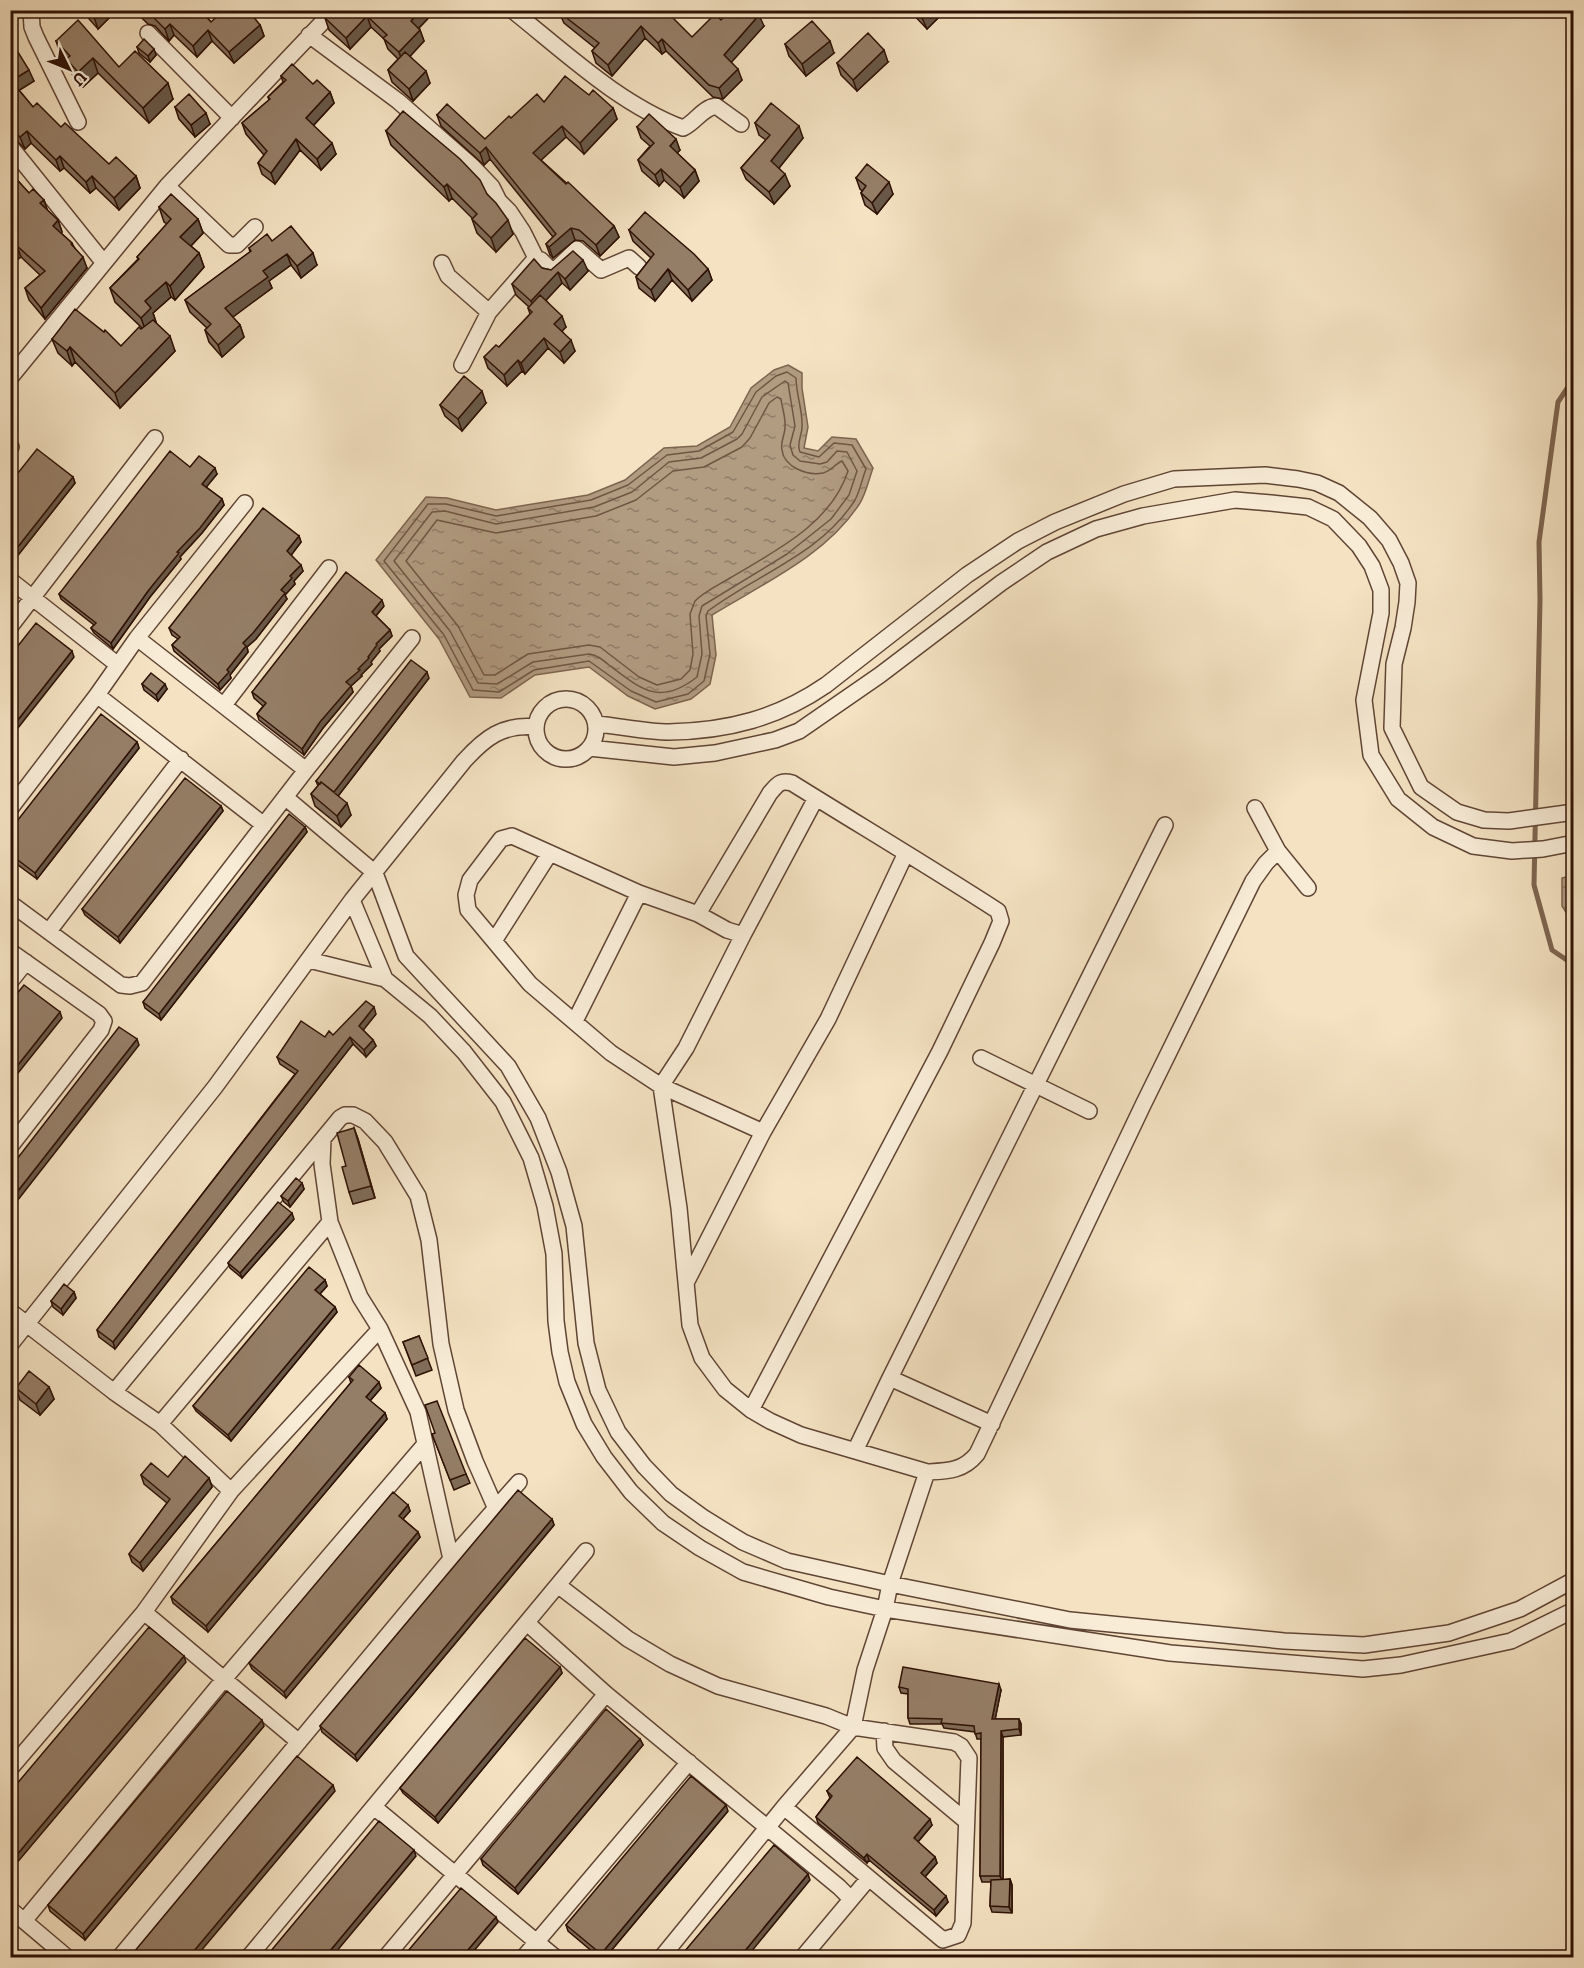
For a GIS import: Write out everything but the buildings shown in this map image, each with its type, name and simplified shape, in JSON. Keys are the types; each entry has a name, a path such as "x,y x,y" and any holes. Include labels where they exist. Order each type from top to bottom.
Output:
{"street":[{"path":"30,10 36,37 78,122"},
{"path":"10,378 167,186 334,10"},
{"path":"512,10 595,76 661,120 683,128 690,125 706,109 716,106 741,124"},
{"path":"148,33 232,118"},
{"path":"309,35 398,101 472,166 492,187 499,201 523,232 536,258 553,272 577,249 601,270 629,258 639,267"},
{"path":"10,146 104,263"},
{"path":"167,186 229,245 237,245 255,227"},
{"path":"462,364 489,312 536,258"},
{"path":"442,263 448,276 489,312"},
{"path":"10,627 155,438"},
{"path":"596,724 668,732 728,727 773,715 813,694 849,669 967,575 1018,541 1055,522 1124,494 1174,479 1265,475 1317,483 1339,494 1370,518 1389,540 1401,563 1408,582 1407,602 1394,664 1392,728 1421,787 1457,812 1484,819 1509,821 1574,812"},
{"path":"589,748 674,757 748,747 799,731 880,675 1047,552 1096,529 1143,516 1235,500 1262,502 1308,507 1334,519 1359,546 1372,566 1381,590 1381,613 1364,700 1371,755 1398,799 1433,827 1473,846 1512,851 1543,849 1574,843"},
{"path":"10,809 97,695 137,638 245,503"},
{"path":"224,705 329,568"},
{"path":"10,580 118,665"},
{"path":"137,638 306,770"},
{"path":"10,903 121,985 130,986 142,983 306,770 412,638"},
{"path":"97,695 264,825"},
{"path":"564,698 573,699 588,708 596,724 596,733 589,748 575,757 559,758 544,750 539,743 536,727 542,711 548,704 564,698"},
{"path":"10,1345 215,1087 352,900 464,761 480,744 496,733 521,726 536,727"},
{"path":"49,931 182,759"},
{"path":"698,914 770,793 783,780 792,783 998,911 1001,921 940,1051 751,1410"},
{"path":"285,797 375,873 406,956 508,1066 538,1118 559,1172 574,1226 586,1343 597,1390 618,1432 644,1466 671,1494 743,1542 787,1560 890,1584 1070,1620 1284,1641 1364,1645 1449,1633 1520,1609 1574,1580"},
{"path":"816,798 686,1048 661,1086 680,1208 690,1325 702,1358 724,1389 751,1410 801,1435 927,1472 948,1471 969,1465 977,1454 1143,1105 1253,881 1278,851"},
{"path":"1255,808 1278,851 1308,888"},
{"path":"855,1452 1165,825"},
{"path":"743,935 727,930 698,914 639,893 513,836 501,839 470,880 466,895 468,910 530,984 611,1053 661,1086 763,1132"},
{"path":"494,941 550,854"},
{"path":"687,1281 763,1132 828,1019 905,855"},
{"path":"575,1021 639,893"},
{"path":"352,900 385,979"},
{"path":"10,951 99,1014 104,1021 101,1030 10,1147"},
{"path":"309,960 385,979 430,1016 465,1052 503,1102 531,1158 545,1206 554,1254 556,1321 560,1352 567,1382 585,1425 604,1456 632,1492 663,1523 700,1548 743,1572 828,1597 885,1609 1170,1653 1363,1669 1420,1662 1511,1641 1574,1610"},
{"path":"10,982 26,962"},
{"path":"981,1058 1089,1110"},
{"path":"114,1392 323,1139 345,1115 353,1115 364,1121 385,1143 418,1196 429,1240 441,1344 456,1410 496,1509"},
{"path":"323,1139 322,1164 330,1222 360,1297 380,1329 418,1412 452,1558"},
{"path":"160,1424 330,1222"},
{"path":"10,1311 114,1392 160,1424 231,1491"},
{"path":"10,1769 144,1612 231,1491 380,1329"},
{"path":"890,1378 992,1424"},
{"path":"24,1921 225,1678 425,1444"},
{"path":"661,1958 784,1807 854,1727 865,1670 885,1609 890,1584 927,1472"},
{"path":"119,1958 452,1558 519,1482"},
{"path":"248,1958 586,1551"},
{"path":"559,1586 628,1639 670,1664 717,1686 826,1716 854,1727 942,1739 961,1746 969,1758 963,1923 958,1935 943,1940 784,1807"},
{"path":"144,1612 299,1742"},
{"path":"527,1623 606,1694 851,1899"},
{"path":"384,1958 606,1694"},
{"path":"884,1731 885,1748 894,1761 966,1821"},
{"path":"523,1958 689,1762"},
{"path":"374,1807 556,1958"},
{"path":"802,1958 869,1878"},
{"path":"10,1909 68,1958"}],"water":[{"path":"788,365 802,373 808,427 804,448 818,451 832,437 856,439 873,468 860,503 830,538 793,566 712,615 716,655 710,684 691,699 655,709 628,696 589,667 535,675 501,698 470,697 439,639 376,560 426,497 447,498 496,510 588,495 625,480 664,448 697,446 730,427 751,388 774,370"},
{"path":"1574,875 1573,923 1562,906 1562,878"}],"waterway":[{"path":"1574,378 1558,402 1539,542 1540,600 1534,885 1552,950 1574,965"}]}
